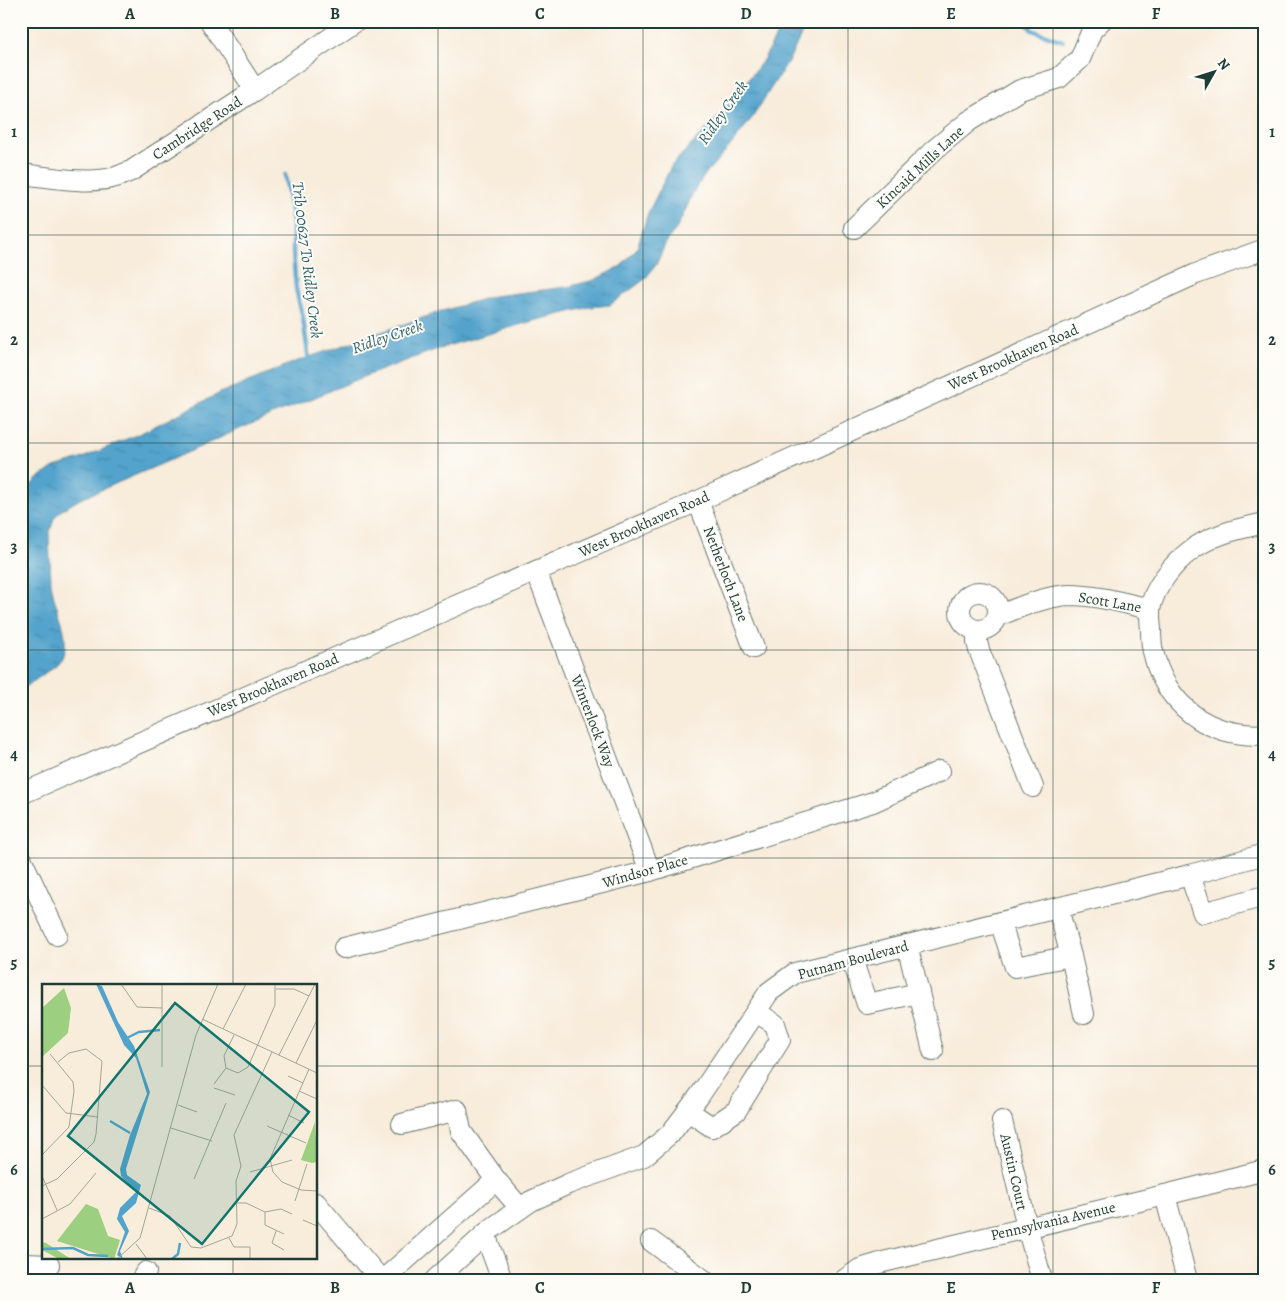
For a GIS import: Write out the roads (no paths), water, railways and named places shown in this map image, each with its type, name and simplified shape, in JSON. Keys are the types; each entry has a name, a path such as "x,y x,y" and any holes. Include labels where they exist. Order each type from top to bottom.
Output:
{"street":[{"path":"210,21 255,90"},
{"name":"Cambridge Road","path":"21,174 87,180 103,180 116,177 143,164 355,21"},
{"name":"Kincaid Mills Lane","path":"854,228 934,150 969,121 1020,90 1059,78 1080,59 1092,30 1101,21"},
{"name":"West Brookhaven Road","path":"21,794 698,501 1196,274 1265,249"},
{"name":"Netherloch Lane","path":"698,501 754,648"},
{"path":"1150,609 1164,578 1191,550 1218,535 1265,523"},
{"name":"Winterlock Way","path":"536,571 650,871"},
{"path":"998,616 996,602 986,592 979,591 968,594 960,604 960,616 963,622 977,630 979,650 1033,786"},
{"name":"Scott Lane","path":"977,630 984,630 990,627 998,616 1016,608 1049,598 1068,595 1111,599 1150,609 1153,655 1162,679 1177,699 1194,716 1218,728 1244,735 1265,734"},
{"name":"Windsor Place","path":"344,948 650,871 873,802 940,771"},
{"name":"Putnam Boulevard","path":"434,1280 485,1234 531,1201 568,1184 644,1156 671,1133 688,1111 770,992 795,973 1190,875 1265,854"},
{"path":"24,869 58,935"},
{"path":"1190,875 1202,913 1265,896"},
{"path":"1058,908 1084,1014"},
{"path":"1000,922 1015,967 1071,956"},
{"path":"907,945 933,1051"},
{"path":"852,958 867,1004 919,993"},
{"path":"688,1111 712,1127 736,1111 780,1040 775,1024 756,1012"},
{"path":"402,1124 457,1110 461,1131 496,1180 520,1208"},
{"name":"Austin Court","path":"1002,1121 1027,1227 1042,1280"},
{"name":"Pennsylvania Avenue","path":"844,1280 860,1269 882,1262 1265,1170"},
{"path":"318,1205 382,1280 496,1180"},
{"path":"1165,1195 1187,1280"},
{"path":"485,1234 502,1280"},
{"path":"651,1241 704,1280"},
{"path":"21,1265 48,1267"}],"water":[{"name":"Ridley Creek","path":"782,21 808,21 789,60 752,118 707,172 694,191 677,228 667,240 656,265 645,279 610,305 590,307 533,321 440,348 368,375 244,427 80,499 62,510 54,518 49,536 51,582 65,636 65,648 62,658 56,665 30,684 21,688 21,500 25,491 37,479 54,467 78,460 143,432 222,392 295,362 439,312 493,296 567,287 594,280 621,266 637,248 648,213 672,165 720,115 762,62 780,29"}],"waterway":[{"path":"1025,21 1032,30 1063,41"},
{"name":"Trib 00627 To Ridley Creek","path":"285,175 293,222 296,289 303,318 309,361"}]}
